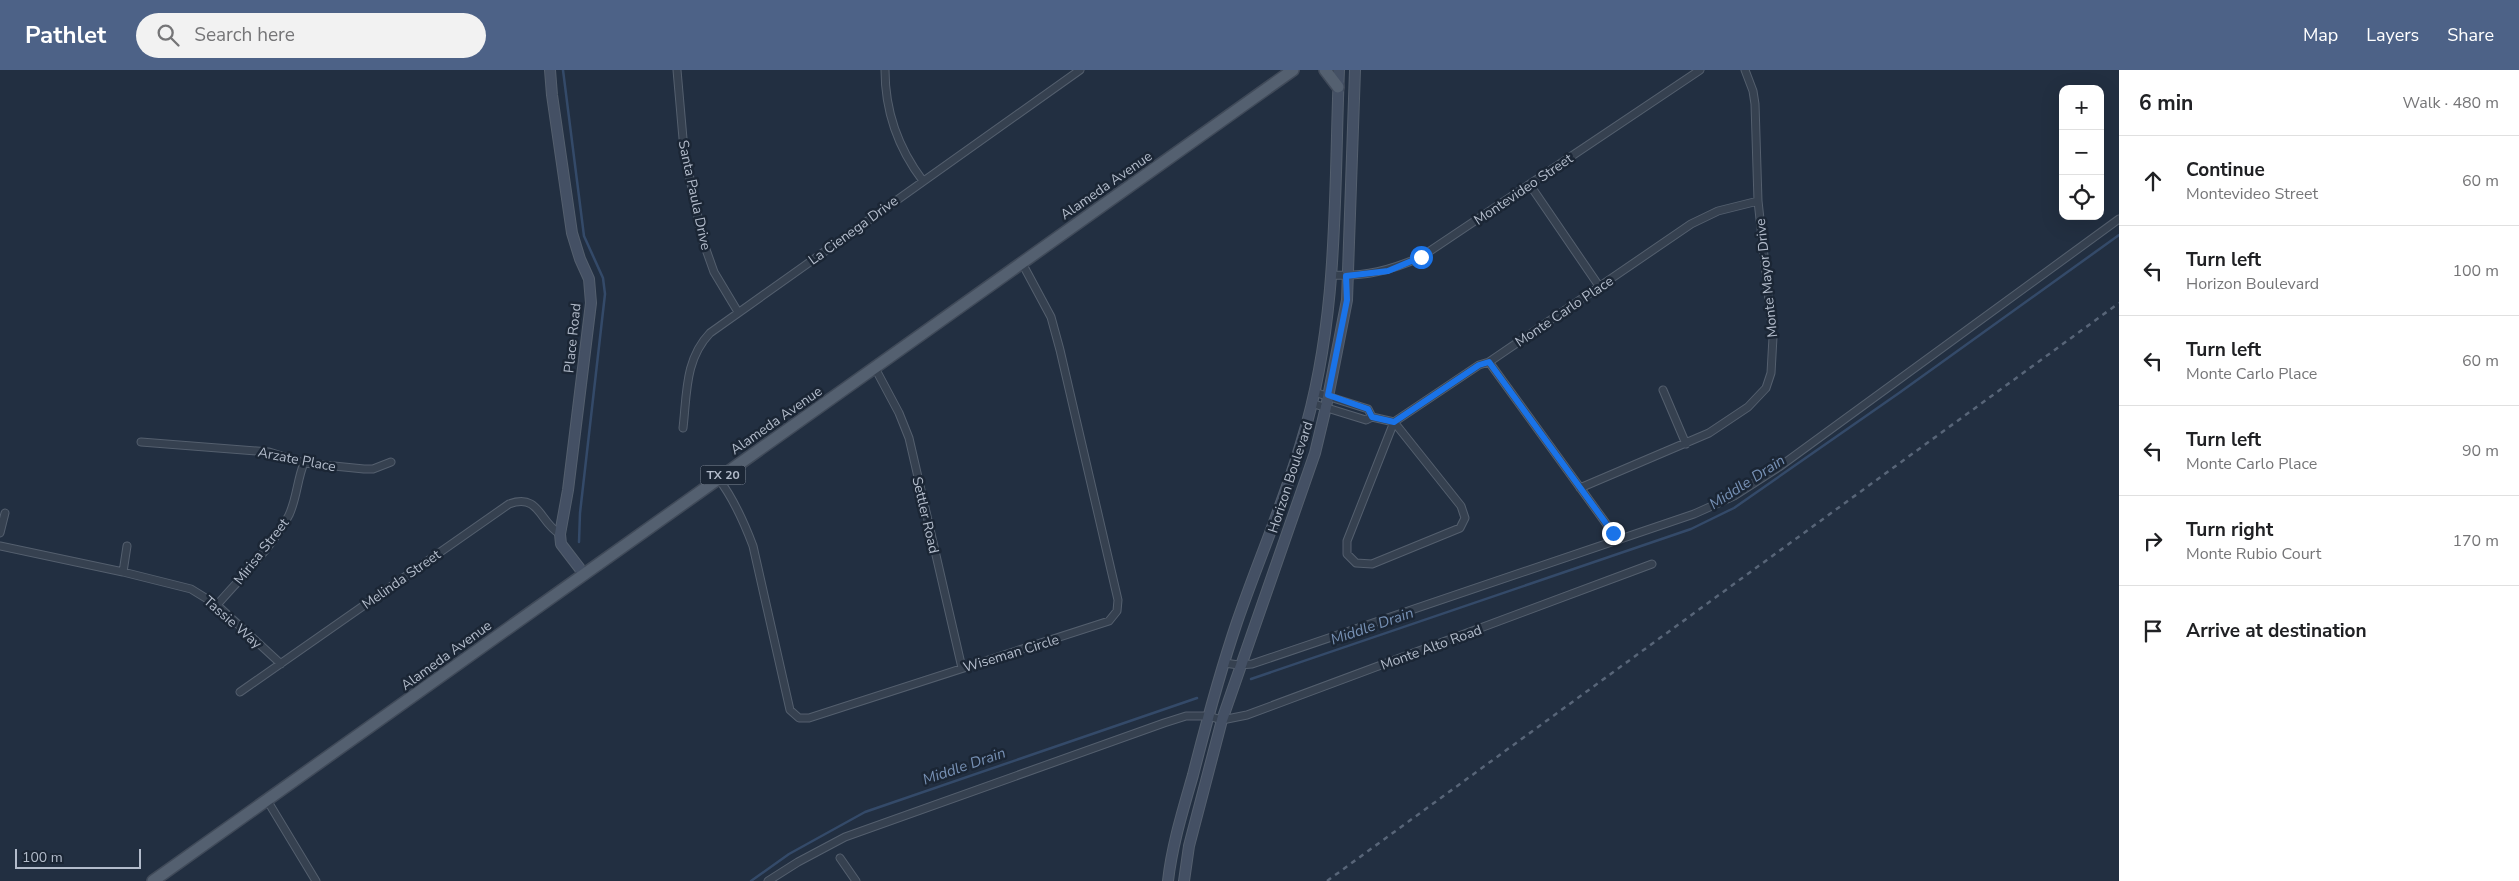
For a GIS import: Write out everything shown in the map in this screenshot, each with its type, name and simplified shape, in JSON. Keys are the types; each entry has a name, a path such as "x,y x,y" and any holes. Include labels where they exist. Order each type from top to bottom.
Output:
{"main road":[{"name":"Place Road","path":"550,70 572,233 580,259 589,279 591,302 569,480 560,534"},
{"name":"Alameda Avenue","path":"153,881 1294,70"},
{"path":"1325,70 1338,87"},
{"name":"Horizon Boulevard","path":"1167,881 1172,853 1208,716 1224,663 1302,440 1314,392 1326,329 1332,275 1339,70"},
{"name":"Horizon Boulevard","path":"1184,878 1189,846 1222,720 1239,665 1315,453 1326,407 1347,300 1346,276 1355,70"},
{"path":"560,534 561,544 584,574"},
{"path":"1167,881 1184,878"}],"street":[{"name":"Santa Paula Drive","path":"677,70 684,150 703,241 714,272 738,312"},
{"path":"885,70 887,102 897,138 905,155 923,180"},
{"name":"La Cienega Drive","path":"683,428 689,368 696,350 710,333 1080,70"},
{"name":"Montevideo Street","path":"1332,275 1346,276 1388,271 1421,257 1700,70"},
{"name":"Monte Mayor Drive","path":"1580,488 1709,434 1748,407 1766,388 1771,374 1773,338 1758,201 1755,104 1753,91 1745,70"},
{"path":"1530,185 1599,286"},
{"name":"Monte Carlo Place","path":"1394,422 1479,365 1489,362 1599,286 1706,216 1758,201"},
{"path":"1224,663 1252,664 1694,514 1734,496 1779,467 2119,219"},
{"name":"Wiseman Circle","path":"718,478 736,505 753,546 790,710 794,715 809,718 1101,625 1113,617 1118,605 1051,316 1022,263"},
{"path":"1489,362 1613,533"},
{"name":"Settler Road","path":"875,368 899,413 909,438 962,668"},
{"path":"1662,390 1686,444"},
{"path":"1314,392 1368,409 1372,417"},
{"path":"1311,403 1366,420 1372,417 1394,422 1461,506 1465,518 1460,528 1452,532 1372,564 1356,563 1347,554 1347,541 1394,422"},
{"name":"Arzate Place","path":"141,442 270,452 304,463 364,469 374,469 391,462"},
{"name":"Mirisa Street","path":"217,605 278,533 288,516 297,493 304,463"},
{"name":"Melinda Street","path":"240,692 509,504 523,501 536,506 551,529 560,534"},
{"path":"0,533 5,513"},
{"name":"Tassie Way","path":"0,546 184,586 217,605 281,664"},
{"path":"123,572 127,546"},
{"name":"Monte Alto Road","path":"768,881 798,862 845,837 1186,716 1208,716 1222,720 1247,715 1652,564"},
{"path":"267,800 316,881"},
{"path":"840,858 856,881"}],"waterway":[{"path":"563,70 584,236 603,278 605,294 580,513 579,542"},
{"name":"Middle Drain","path":"1251,679 1691,529 1734,508 1899,393 2119,235"},
{"name":"Middle Drain","path":"751,881 789,854 865,812 1197,698"}],"railway":[{"path":"1327,881 2119,303"}],"route":[{"path":"1421,257 1388,271 1346,276 1347,300 1328,395 1368,409 1372,417 1394,422 1479,365 1489,362 1613,533"}]}
